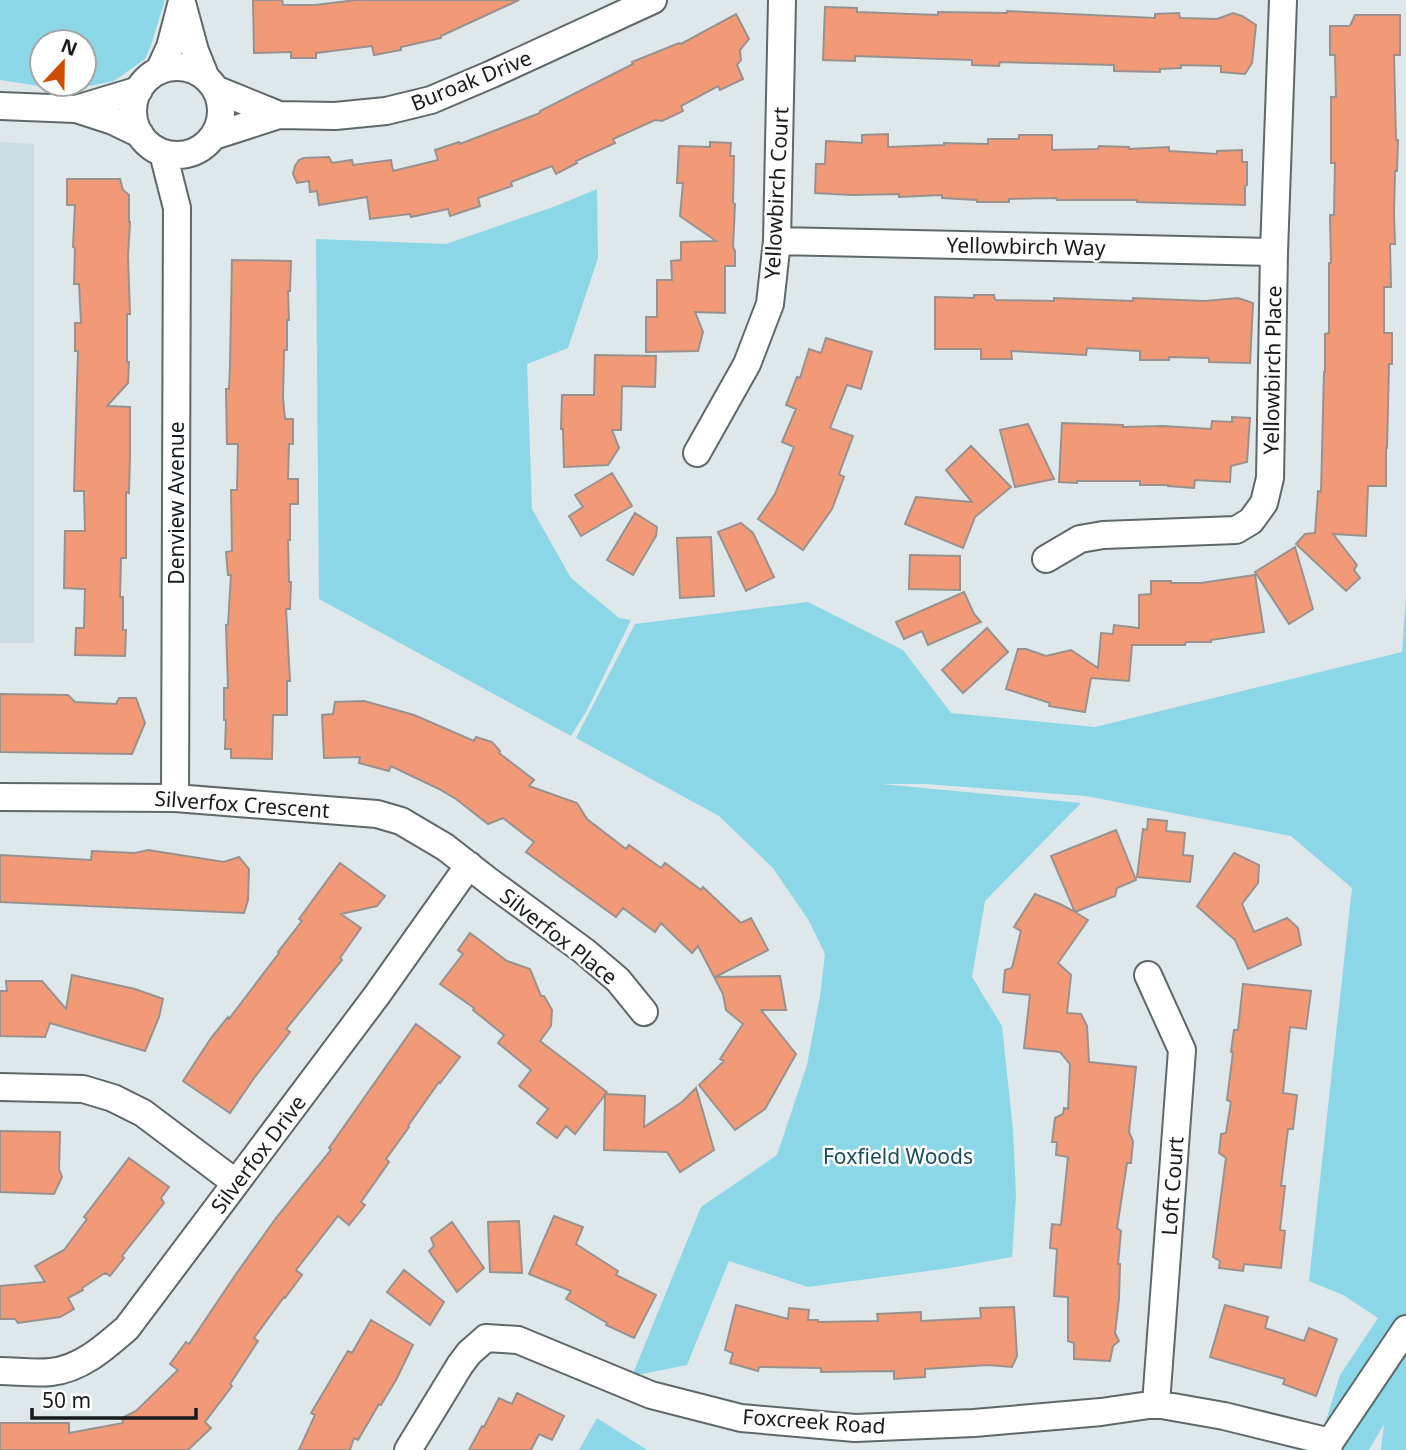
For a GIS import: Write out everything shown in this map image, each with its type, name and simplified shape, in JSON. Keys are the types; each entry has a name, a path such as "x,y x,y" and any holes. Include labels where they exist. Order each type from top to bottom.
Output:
{"street":[{"name":"Buroak Drive","path":"203,144 279,115 335,116 386,111 431,100 653,0"},
{"name":"Yellowbirch Court","path":"697,453 747,364 770,304 777,240 782,0"},
{"name":"Yellowbirch Place","path":"1046,559 1080,539 1103,535 1236,530 1251,521 1264,503 1270,478 1283,0"},
{"path":"159,71 170,47 182,1"},
{"path":"182,1 195,51 220,101 219,125 203,144 183,155 163,153 150,145 140,134 133,112 135,100 148,79 159,71 184,68 195,71 211,84"},
{"name":"Buroak Drive","path":"211,84 279,115"},
{"path":"76,109 139,90"},
{"path":"0,106 76,109 113,121 140,134"},
{"name":"Denview Avenue","path":"177,208 203,144"},
{"name":"Denview Avenue","path":"163,153 177,208 175,798"},
{"name":"Yellowbirch Way","path":"777,240 1275,252"},
{"name":"Silverfox Crescent","path":"0,797 175,798 377,814 401,821 445,847 469,866"},
{"name":"Silverfox Place","path":"469,866 584,951 618,980 644,1012"},
{"name":"Silverfox Drive","path":"0,1371 51,1373 75,1366 100,1351 127,1328 377,995 469,866"},
{"name":"Loft Court","path":"1148,975 1182,1050 1156,1404"},
{"path":"0,1087 83,1088 113,1098 143,1113 236,1183"},
{"path":"1329,1446 1406,1329"},
{"name":"Foxcreek Road","path":"408,1450 460,1365 486,1338 518,1340 651,1395 741,1418 855,1428 974,1423 1101,1412 1156,1404 1224,1416 1329,1446"}],"shaded area":[{"path":"0,142 34,144 34,643 0,643"}],"green space":[{"path":"0,0 165,0 145,59 114,81 98,84 98,28 28,28 28,84 0,80"},
{"path":"597,189 598,258 568,348 527,364 532,509 571,578 619,618 631,620 587,710 571,736 319,599 316,239 446,244"},
{"name":"Foxfield Woods","path":"1406,595 1406,1450 1381,1450 1384,1424 1369,1450 1317,1450 1340,1375 1378,1318 1343,1295 1309,1281 1352,888 1291,836 1086,796 926,784 881,784 1081,803 985,901 972,977 1002,1026 1013,1130 1016,1195 1012,1257 808,1287 729,1261 687,1365 632,1376 701,1207 777,1155 807,1065 825,954 809,921 773,868 719,816 576,738 635,624 808,602 903,650 951,713 1095,727 1402,652"},
{"path":"597,1418 647,1450 579,1450"}],"building":[{"path":"253,0 282,0 283,5 315,5 356,0 519,0 441,38 401,47 401,50 374,55 372,46 316,53 316,58 291,58 291,52 254,53"},
{"path":"825,7 857,8 857,12 938,15 938,12 1007,11 1155,18 1155,14 1179,13 1180,18 1217,19 1233,13 1256,25 1252,63 1245,74 1221,72 1221,66 1181,65 1181,68 1160,69 1160,72 1114,71 1114,65 1000,62 999,66 972,65 972,60 855,56 855,61 823,60"},
{"path":"736,14 749,39 740,50 741,60 737,65 743,79 720,90 718,86 681,106 683,111 662,121 655,120 613,139 615,143 576,161 577,163 556,174 552,166 511,182 512,186 478,198 480,206 450,216 448,209 411,217 410,214 370,219 367,197 319,205 317,191 310,192 309,181 297,183 293,174 299,160 304,158 329,157 332,163 352,160 353,165 391,160 393,171 438,160 435,150 459,142 460,144 540,113 633,64 632,62 681,44"},
{"path":"1355,15 1400,15 1400,55 1394,55 1398,140 1395,171 1395,244 1390,244 1391,287 1384,287 1384,333 1392,333 1386,486 1368,486 1366,536 1333,534 1357,565 1354,570 1360,578 1346,591 1296,544 1305,534 1315,533 1318,491 1321,492 1325,334 1329,333 1330,215 1334,215 1335,163 1331,163 1331,97 1336,97 1335,55 1330,55 1330,26 1350,26"},
{"path":"888,134 888,147 944,143 988,144 988,139 1052,135 1052,150 1098,149 1099,146 1129,149 1169,147 1169,151 1217,154 1217,151 1242,150 1242,162 1247,162 1245,205 1056,198 977,202 942,198 942,195 899,197 899,194 815,193 816,164 825,164 826,141 862,143 862,135"},
{"path":"710,142 731,143 730,156 734,156 735,266 725,266 725,313 695,312 703,332 698,351 646,352 646,317 657,317 657,280 672,280 671,261 681,260 681,242 716,241 680,216 683,183 677,183 679,146 710,147"},
{"path":"67,179 120,179 123,190 129,195 128,383 107,406 130,407 126,558 121,558 120,597 123,597 123,630 126,630 125,656 75,655 76,628 84,628 85,589 64,588 65,531 85,531 84,491 74,491 78,351 75,351 75,323 81,323 79,284 74,284 75,205 67,205"},
{"path":"232,260 291,261 283,398 285,419 293,419 288,479 298,479 298,504 290,504 288,540 291,582 290,609 286,609 290,681 287,681 287,715 273,715 272,759 231,758 231,749 225,749 224,688 228,688 226,625 231,575 228,575 226,552 232,551 231,490 237,490 238,444 227,444 226,389 229,389"},
{"path":"974,295 994,295 995,300 1054,301 1054,298 1205,301 1238,298 1253,303 1250,363 1209,362 1209,358 1169,357 1169,360 1140,360 1140,351 1087,348 1086,355 1011,351 1012,359 981,359 981,349 935,349 935,297 974,298"},
{"path":"826,338 872,352 861,389 847,385 830,428 853,436 839,474 844,477 832,509 803,550 758,519 775,494 794,447 782,442 796,409 786,405 797,377 800,378 809,349 821,353"},
{"path":"595,355 656,356 655,387 622,386 621,430 612,430 619,448 608,465 564,467 562,395 594,395"},
{"path":"1232,417 1250,418 1247,462 1231,466 1230,482 1195,480 1194,488 1140,485 1140,481 1059,482 1062,423 1211,429 1212,421 1232,422"},
{"path":"1028,424 1054,479 1015,487 1000,430"},
{"path":"971,446 1011,487 975,517 963,548 905,524 916,497 972,502 946,470"},
{"path":"612,473 632,506 581,536 569,516 583,507 575,495"},
{"path":"635,513 657,527 656,536 633,575 607,560"},
{"path":"741,523 753,533 774,577 746,591 718,532"},
{"path":"711,537 714,596 680,598 677,538"},
{"path":"1295,547 1313,609 1289,624 1255,572"},
{"path":"910,555 960,556 960,590 909,589"},
{"path":"1255,575 1264,632 1211,642 1186,642 1185,645 1132,645 1129,681 1091,678 1085,712 1049,706 1050,703 1006,689 1018,649 1046,656 1071,650 1098,668 1101,633 1113,634 1114,625 1139,628 1139,595 1151,594 1151,581 1201,583"},
{"path":"964,592 974,614 981,622 928,645 922,631 904,639 896,622"},
{"path":"987,628 1008,652 963,693 942,670"},
{"path":"0,694 68,695 75,702 116,704 119,698 136,698 145,723 132,754 0,752"},
{"path":"364,701 414,715 474,741 476,737 492,742 499,753 534,780 529,786 577,803 587,819 626,849 629,845 661,868 665,863 701,890 703,887 741,923 751,918 768,950 715,977 780,976 786,1010 761,1010 796,1054 765,1109 735,1130 699,1085 724,1061 720,1059 743,1024 726,1010 723,994 698,946 692,953 661,923 655,932 623,908 616,917 526,852 534,842 503,818 488,824 456,799 391,766 389,771 359,763 360,757 324,758 322,715 333,714 335,702"},
{"path":"1148,819 1167,821 1166,831 1185,833 1183,855 1193,856 1190,882 1137,877 1143,829 1147,830"},
{"path":"1116,830 1136,880 1117,888 1115,896 1075,912 1051,856"},
{"path":"148,850 224,862 239,857 249,869 248,900 244,913 0,902 0,855 91,860 92,851 135,853"},
{"path":"1234,853 1259,865 1258,883 1242,904 1254,932 1287,918 1298,928 1301,945 1248,969 1235,940 1197,906"},
{"path":"340,863 385,896 377,906 341,914 361,928 340,958 342,960 286,1029 290,1032 230,1113 183,1081 211,1038 228,1017 229,1019 279,953 302,921 299,919"},
{"path":"1035,894 1088,920 1058,963 1071,975 1067,1013 1081,1014 1087,1026 1089,1062 1136,1067 1129,1132 1133,1141 1131,1163 1127,1163 1117,1228 1121,1231 1115,1333 1119,1341 1113,1346 1110,1361 1074,1359 1074,1343 1068,1341 1068,1297 1054,1296 1057,1249 1050,1248 1052,1224 1061,1225 1068,1157 1056,1155 1057,1142 1052,1142 1055,1118 1063,1114 1064,1108 1068,1109 1070,1064 1060,1052 1024,1048 1030,995 1003,992 1005,970 1012,968 1021,931 1014,927"},
{"path":"470,933 507,961 530,969 541,996 544,996 552,1010 551,1026 540,1041 607,1092 605,1094 645,1096 644,1127 682,1102 696,1088 714,1150 680,1172 667,1152 604,1150 605,1095 575,1134 566,1126 557,1138 537,1123 548,1109 519,1086 531,1070 498,1043 504,1035 473,1010 474,1008 440,984 463,954 458,950"},
{"path":"72,975 135,989 163,999 159,1017 145,1051 50,1023 45,1037 0,1036 0,991 7,991 6,981 42,981 66,1009"},
{"path":"1243,984 1311,991 1306,1029 1290,1027 1283,1093 1297,1095 1293,1129 1288,1129 1281,1186 1285,1186 1280,1230 1285,1231 1281,1268 1244,1264 1243,1271 1219,1268 1220,1261 1213,1257 1226,1158 1219,1153 1221,1134 1226,1133 1231,1102 1227,1100 1231,1052 1234,1030 1238,1030"},
{"path":"416,1024 460,1057 439,1082 386,1159 389,1162 361,1202 365,1205 349,1225 338,1216 296,1270 302,1275 254,1338 258,1341 230,1384 232,1386 205,1422 211,1428 188,1450 0,1450 0,1423 69,1423 69,1433 123,1423 122,1418 136,1411 178,1370 170,1364 186,1342 189,1344 276,1218 331,1150 329,1148"},
{"path":"0,1131 60,1132 59,1169 62,1177 54,1194 0,1192"},
{"path":"129,1158 169,1187 161,1198 164,1203 122,1256 124,1258 110,1276 105,1273 68,1298 74,1309 60,1317 18,1323 15,1319 0,1319 0,1286 45,1282 35,1266 64,1250 87,1219 84,1217"},
{"path":"554,1216 583,1227 576,1244 618,1271 616,1275 656,1295 634,1338 606,1325 607,1323 566,1299 571,1291 529,1274"},
{"path":"519,1221 522,1273 490,1272 488,1222"},
{"path":"452,1222 484,1268 457,1292 429,1251 434,1246 431,1238"},
{"path":"404,1270 444,1302 430,1325 387,1292"},
{"path":"736,1305 788,1319 789,1308 809,1310 808,1320 818,1322 878,1321 877,1314 921,1312 921,1321 981,1318 980,1308 1014,1307 1017,1356 1012,1367 988,1365 925,1369 925,1377 894,1379 894,1371 821,1372 821,1368 759,1367 758,1371 730,1363 733,1353 725,1350"},
{"path":"1225,1305 1268,1317 1265,1328 1304,1341 1309,1328 1337,1339 1316,1396 1283,1384 1285,1379 1210,1357"},
{"path":"371,1320 413,1345 396,1380 358,1440 354,1438 350,1450 299,1450 315,1415 311,1413 348,1351 352,1353"},
{"path":"517,1393 564,1416 552,1440 539,1434 531,1450 469,1450 499,1398 512,1404"}]}
